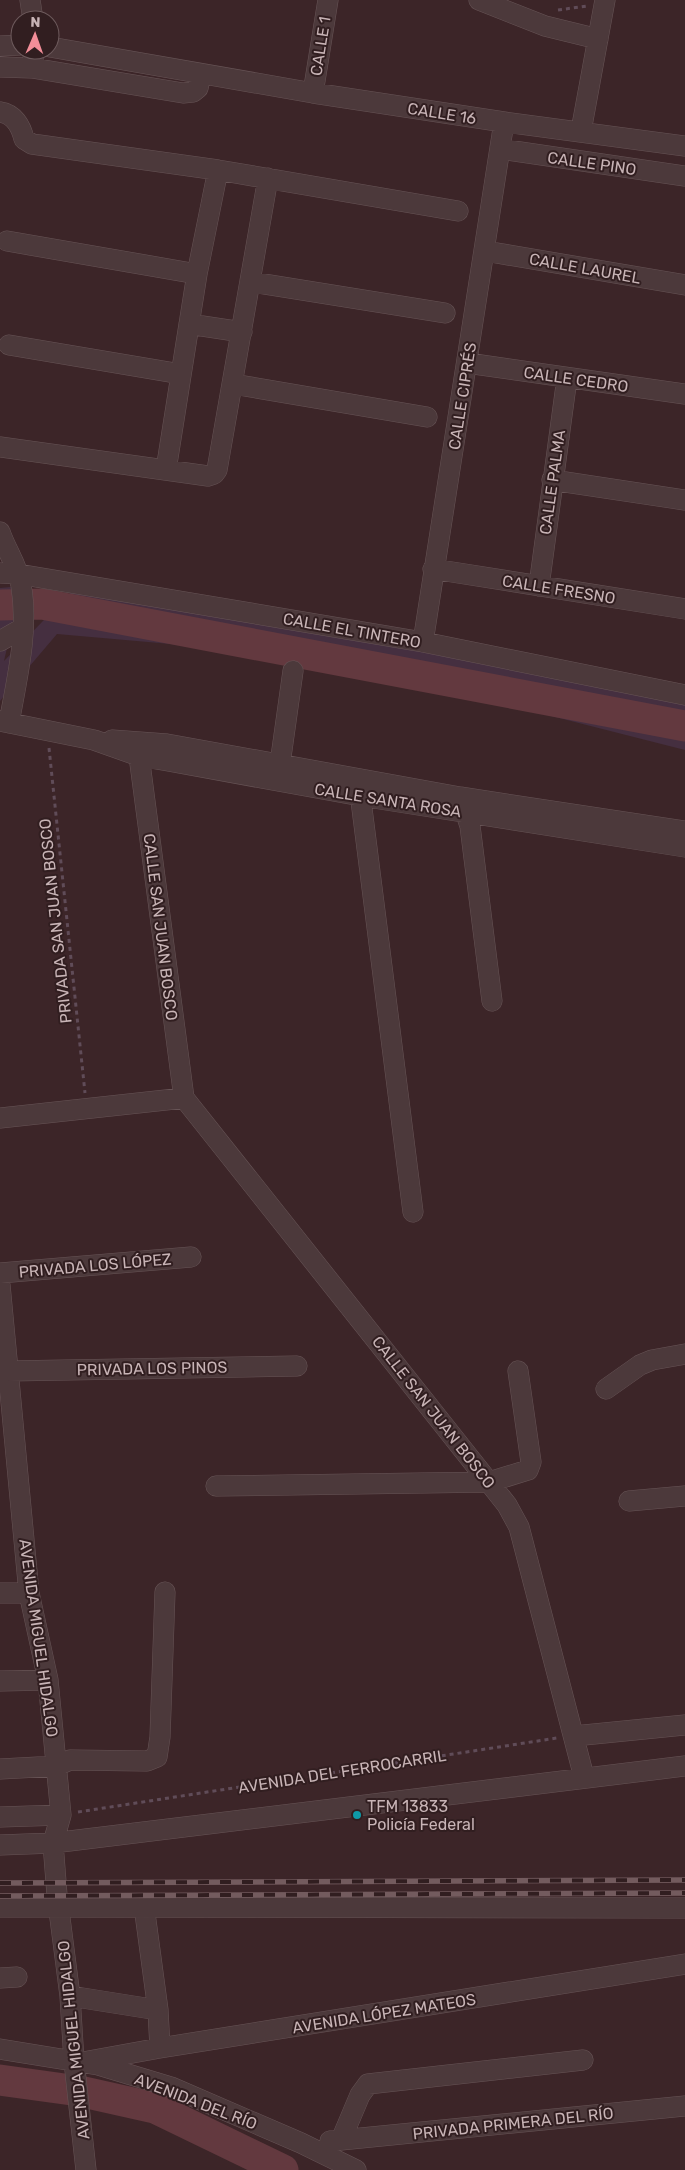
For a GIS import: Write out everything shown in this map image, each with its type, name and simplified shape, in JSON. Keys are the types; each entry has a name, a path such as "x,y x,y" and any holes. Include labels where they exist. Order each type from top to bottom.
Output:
{"street":[{"name":"CALLE 1","path":"313,93 328,0"},
{"path":"479,0 545,26 598,39"},
{"path":"581,132 605,0"},
{"name":"CALLE 16","path":"60,49 313,93 504,122 678,145"},
{"path":"0,67 29,60"},
{"path":"37,60 183,93 193,92 198,88 201,74"},
{"path":"0,112 13,118 22,130 24,139 32,144 218,170 458,212"},
{"name":"CALLE CIPRÉS","path":"423,642 504,122"},
{"path":"553,157 556,129"},
{"path":"665,173 678,145"},
{"name":"CALLE PINO","path":"500,149 685,176"},
{"path":"166,470 196,274 218,170"},
{"path":"0,447 208,476 214,474 217,470 233,384 268,178"},
{"path":"7,241 196,274"},
{"name":"CALLE LAUREL","path":"485,251 685,286"},
{"path":"250,282 445,314"},
{"path":"189,324 242,332"},
{"path":"9,345 181,374"},
{"name":"CALLE CEDRO","path":"467,363 685,394"},
{"name":"CALLE PALMA","path":"539,586 567,378"},
{"path":"233,384 427,417"},
{"path":"552,480 685,500"},
{"path":"0,532 23,623 4,722"},
{"name":"CALLE FRESNO","path":"434,569 685,609"},
{"name":"CALLE EL TINTERO","path":"13,578 423,642 685,695"},
{"path":"0,642 23,623"},
{"path":"280,764 293,671"},
{"name":"CALLE SANTA ROSA","path":"4,722 94,740 139,756 250,767 280,764 359,787"},
{"name":"CALLE SANTA ROSA","path":"94,740 148,742 250,767 359,787 684,839"},
{"name":"CALLE SAN JUAN BOSCO","path":"139,756 184,1098 507,1505 519,1527 584,1777"},
{"path":"359,787 413,1212"},
{"path":"463,804 470,826 492,1000"},
{"path":"0,1118 184,1098"},
{"name":"PRIVADA LOS LÓPEZ","path":"0,1273 191,1257"},
{"name":"AVENIDA MIGUEL HIDALGO","path":"0,1285 2,1343 8,1371 29,1593 48,1680 61,1815 53,1843 58,1907 70,1996 86,2170"},
{"path":"606,1388 640,1365 652,1360 685,1354"},
{"name":"PRIVADA LOS PINOS","path":"8,1371 297,1366"},
{"path":"216,1486 489,1482 528,1470 530,1467 518,1371"},
{"path":"629,1501 685,1496"},
{"path":"0,1769 56,1766 70,1760 147,1761 156,1757 160,1737 165,1592"},
{"path":"0,1593 29,1593"},
{"path":"0,1681 48,1680"},
{"path":"574,1736 685,1725"},
{"path":"0,1845 53,1843 685,1766"},
{"path":"0,1817 61,1815"},
{"path":"144,1906 158,2010 160,2048"},
{"path":"0,1907 685,1908"},
{"name":"AVENIDA LÓPEZ MATEOS","path":"77,2066 160,2048 685,1964"},
{"path":"70,1996 158,2010"},
{"name":"AVENIDA DEL RÍO","path":"0,2049 77,2066 98,2065 171,2087 301,2143 356,2170"},
{"path":"341,2140 360,2095 368,2084 583,2060"},
{"name":"PRIVADA PRIMERA DEL RÍO","path":"301,2143 685,2106"}],"path":[{"name":"PRIVADA SAN JUAN BOSCO","path":"48,731 86,1108"},
{"name":"AVENIDA DEL FERROCARRIL","path":"61,1815 574,1736"}],"shaded area":[{"path":"79,584 685,687 685,750 319,657 57,634 0,701 0,588 21,586 4,661"}],"waterway":[{"path":"0,605 42,604 685,726"},
{"path":"0,2080 79,2091 155,2108 283,2170"}],"railway":[{"path":"0,1883 685,1880"},
{"path":"0,1896 685,1893"}],"place":[{"name":"TFM 13833 Policía Federal","path":"357,1815"}]}
